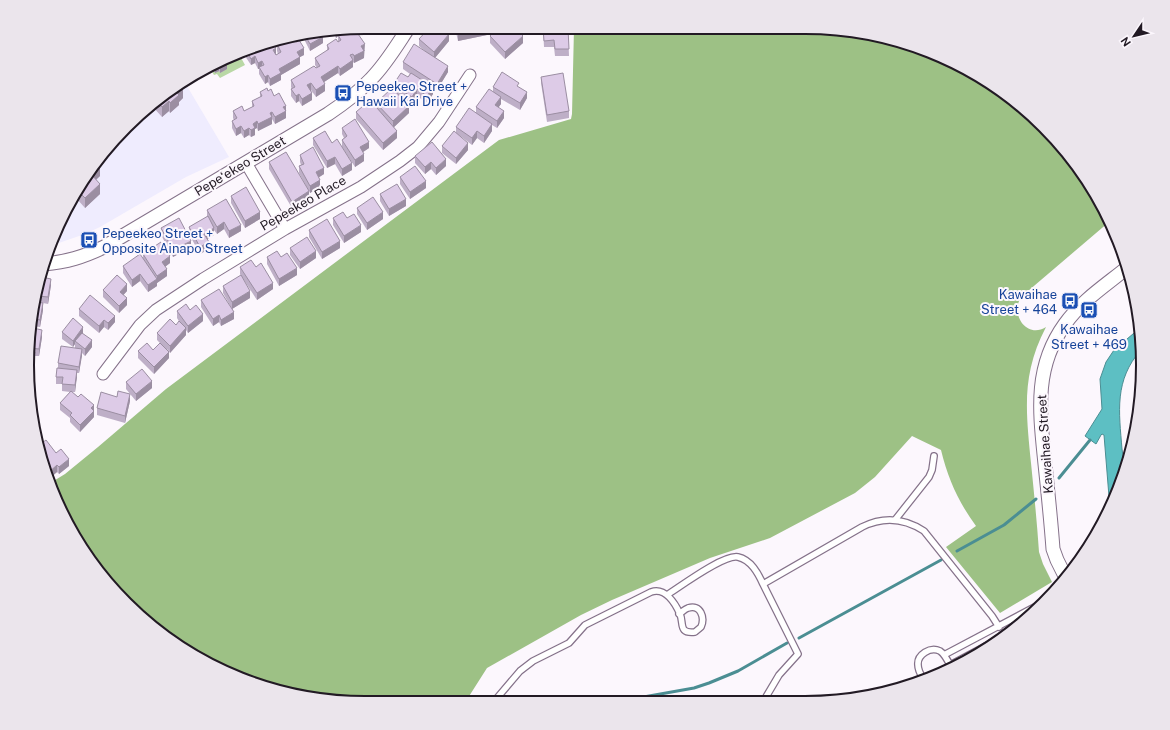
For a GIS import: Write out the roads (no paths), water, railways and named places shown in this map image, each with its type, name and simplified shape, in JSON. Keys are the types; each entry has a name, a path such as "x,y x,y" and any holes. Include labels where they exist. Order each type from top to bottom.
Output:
{"street":[{"name":"Pepeʻekeo Street","path":"50,263 66,262 83,257 104,247 328,114 347,101 370,80 386,62 404,34"},
{"name":"Pepeekeo Place","path":"103,374 140,325 156,310 203,279 285,229 361,187 418,147 440,122 470,75"},
{"path":"246,163 285,229"},
{"name":"Kawaihae Street","path":"1063,573 1053,549 1040,412 1041,384 1052,345 1066,323 1082,304 1122,272"}],"lane":[{"path":"895,520 929,477 932,470 934,456"},
{"path":"763,584 869,524 884,520 908,522 924,531 999,626"},
{"path":"667,595 718,562 739,557 751,564 756,570 798,654 779,675 767,696"},
{"path":"500,696 526,665 537,658 569,643 584,626 651,592 658,590 667,595 679,614 682,626 687,632 695,632 701,627 703,621 702,613 696,608 688,608 679,614"},
{"path":"944,655 1025,612"},
{"path":"921,675 918,668 918,663 922,654 926,651 940,651 949,663"}],"water":[{"path":"1134,333 1136,357 1126,373 1120,397 1120,422 1123,457 1109,496 1104,435 1101,435 1096,444 1085,436 1102,409 1100,379 1106,362 1114,350"}],"waterway":[{"path":"1059,478 1090,440"},
{"path":"957,551 1004,525 1036,499"},
{"path":"799,638 941,560"},
{"path":"649,696 694,688 709,683 738,671 787,643"}],"place":[{"name":"Pepeekeo Street + Hawaii Kai Drive","path":"343,93"},
{"name":"Pepeekeo Street + Opposite Ainapo Street","path":"89,240"},
{"name":"Kawaihae Street + 464","path":"1070,301"},
{"name":"Kawaihae Street + 469","path":"1089,310"}]}
